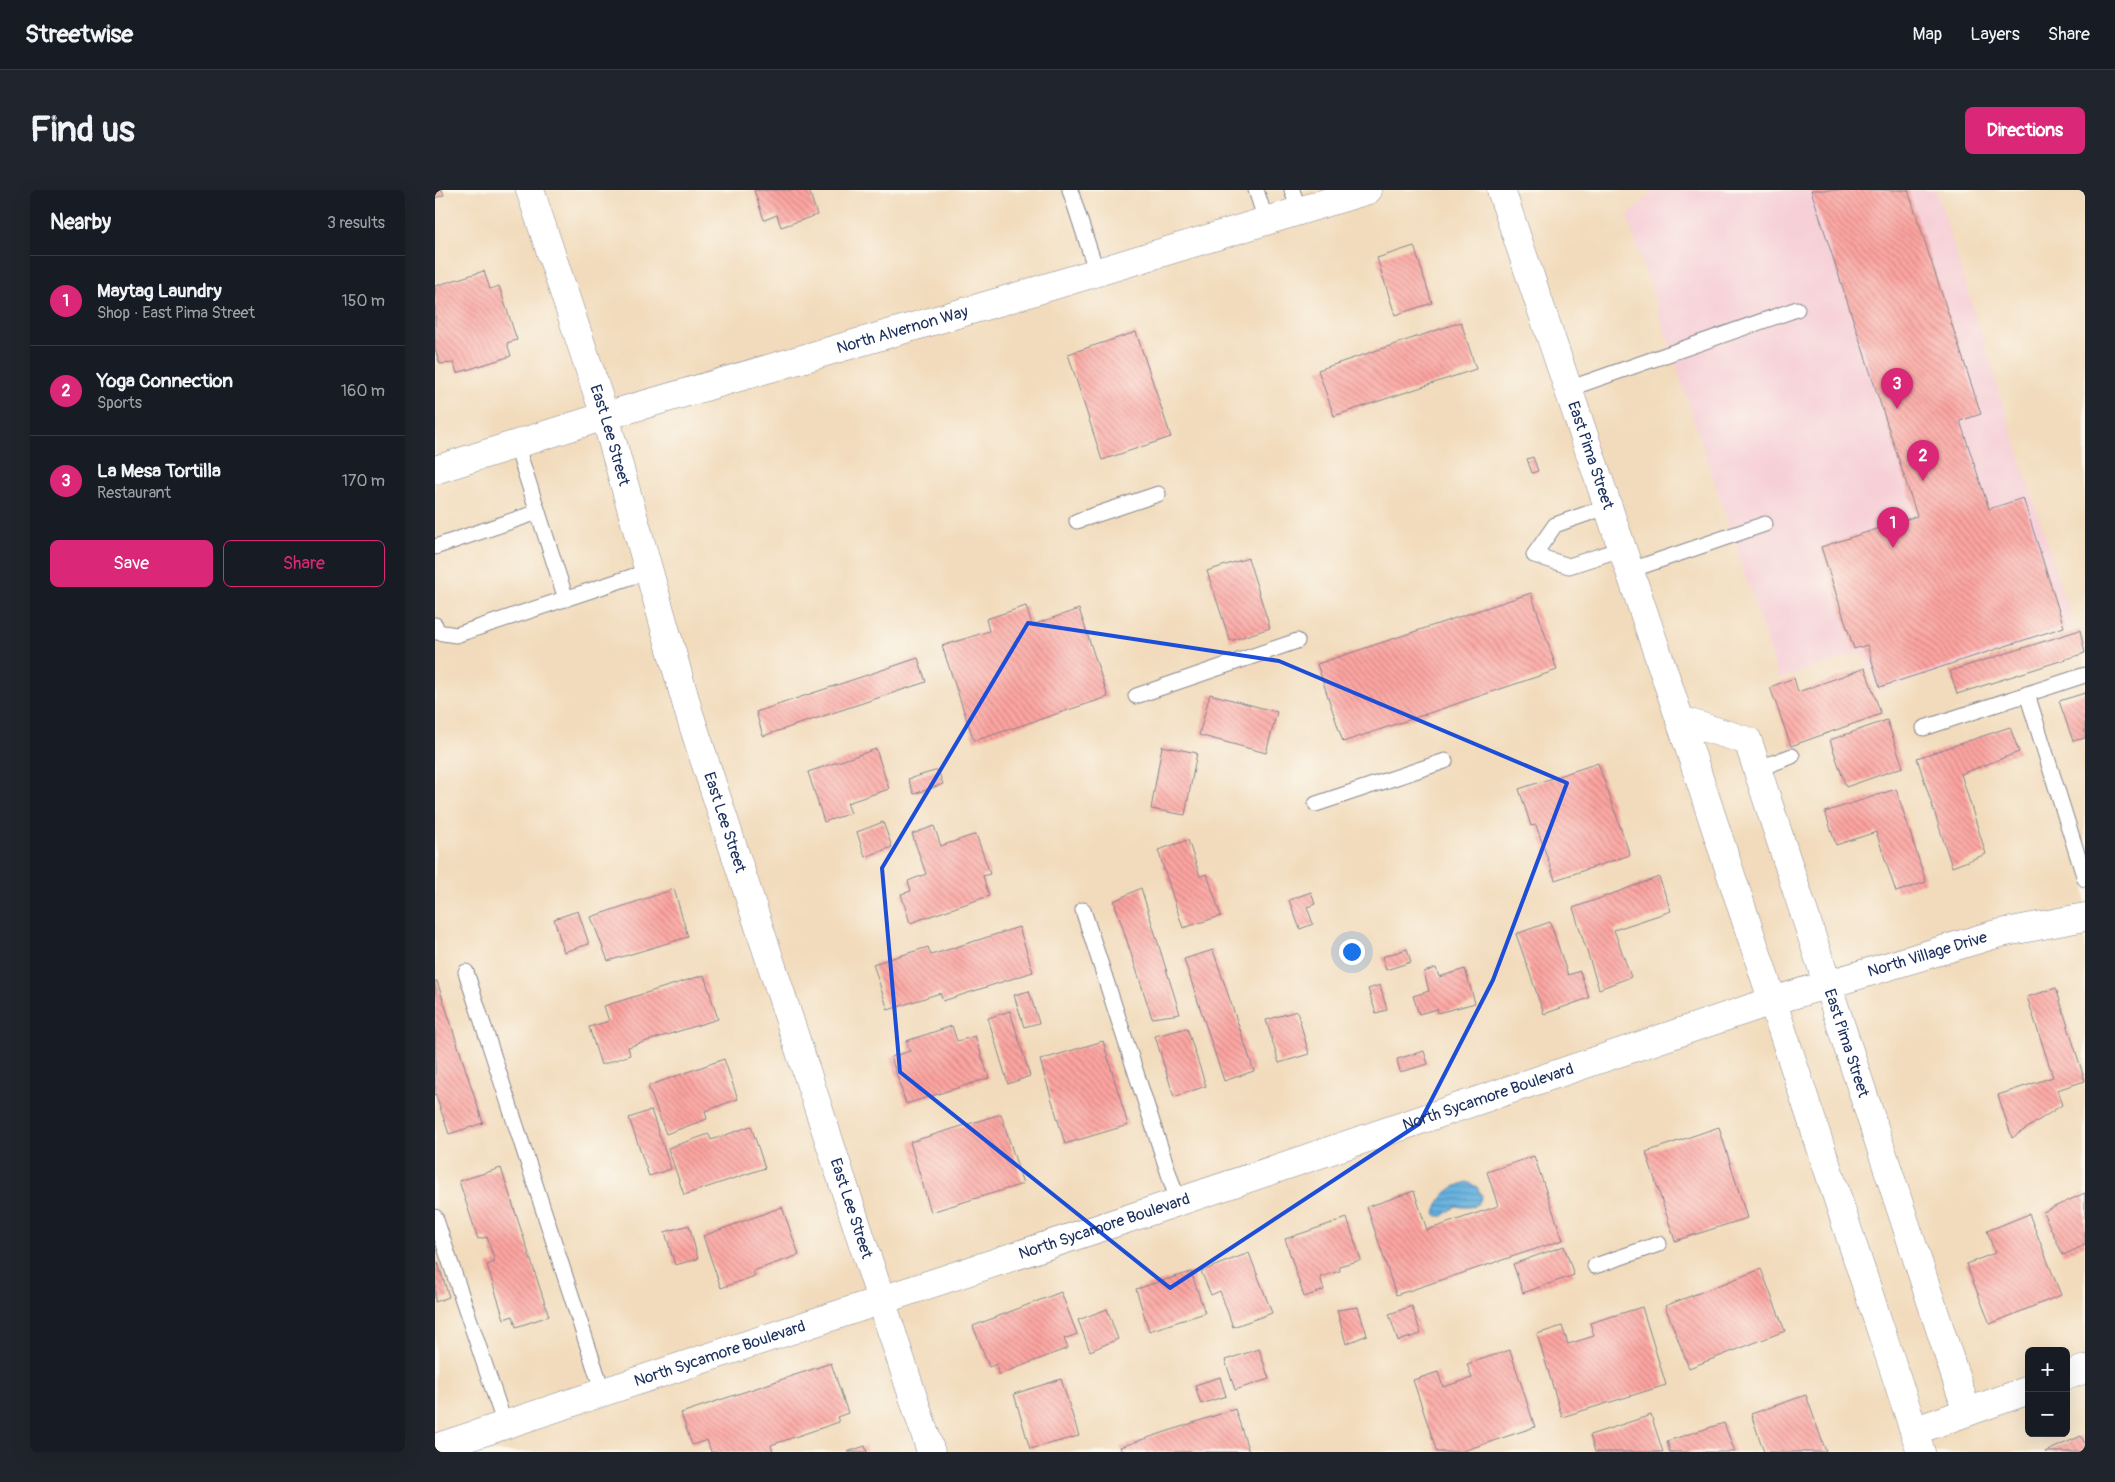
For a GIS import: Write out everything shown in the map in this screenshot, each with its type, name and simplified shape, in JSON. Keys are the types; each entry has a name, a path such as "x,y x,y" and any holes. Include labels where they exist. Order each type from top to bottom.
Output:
{"street":[{"name":"East Lee Street","path":"530,190 605,416 689,714 931,1452"},
{"name":"North Alvernon Way","path":"435,470 605,416 1097,273 1266,221 1295,201 1368,190"},
{"name":"East Pima Street","path":"1501,190 1680,720 1918,1442"},
{"name":"East Pima Street","path":"1680,720 1747,741 1967,1412"},
{"name":"North Village Drive","path":"1772,1000 1996,934 2085,917"},
{"name":"North Sycamore Boulevard","path":"435,1448 1178,1202 1772,1000"},
{"path":"2070,1375 2085,1369"},
{"path":"1918,1442 1967,1412 2025,1391"}],"lane":[{"path":"1070,190 1097,273"},
{"path":"1256,190 1266,221"},
{"path":"1568,389 1797,309"},
{"path":"516,444 566,599"},
{"path":"1077,521 1158,494"},
{"path":"1607,507 1555,525 1534,554 1569,566 1625,560 1765,524"},
{"path":"435,547 538,512"},
{"path":"435,625 437,632 456,636 649,571"},
{"path":"1136,696 1297,641"},
{"path":"1924,728 2085,675"},
{"path":"2027,694 2085,879"},
{"path":"1757,769 1792,756"},
{"path":"1316,804 1445,761"},
{"path":"1083,910 1178,1202"},
{"path":"466,972 603,1393"},
{"path":"435,1216 505,1424"},
{"path":"1595,1266 1659,1244"}],"highlighted area":[{"path":"1028,623 1279,661 1567,783 1493,980 1419,1124 1170,1288 900,1072 882,868"}],"shaded area":[{"path":"1655,190 1936,190 2074,628 1877,691 1863,652 1779,679 1627,216"}],"water":[{"path":"1467,1182 1477,1187 1482,1196 1478,1203 1472,1207 1456,1206 1443,1216 1437,1216 1435,1213 1443,1196 1451,1189"}],"building":[{"path":"435,190 442,190 444,195 435,198"},
{"path":"754,190 809,190 817,215 781,227 777,215 764,220"},
{"path":"1811,190 1908,190 1981,414 1960,421 1989,509 2023,498 2064,627 1880,687 1867,645 1854,649 1821,547 1917,516"},
{"path":"1414,246 1432,303 1395,315 1377,258"},
{"path":"484,271 490,289 499,286 517,340 507,343 511,356 457,373 454,363 440,364 435,349 435,286"},
{"path":"1461,322 1476,369 1334,416 1318,370"},
{"path":"1136,332 1171,437 1102,460 1068,354"},
{"path":"1533,457 1538,471 1532,473 1527,459"},
{"path":"1248,558 1270,628 1230,641 1207,571"},
{"path":"1531,593 1557,670 1343,742 1317,664"},
{"path":"1026,606 1032,625 1079,609 1108,697 974,741 942,646 989,631 986,619"},
{"path":"2080,630 2085,653 1957,694 1950,671"},
{"path":"918,658 926,682 763,736 756,712"},
{"path":"1865,668 1881,714 1791,746 1770,687 1794,678 1798,692"},
{"path":"2085,693 2085,738 2073,741 2059,701"},
{"path":"1210,694 1277,712 1266,753 1199,735"},
{"path":"1887,720 1903,767 1846,787 1830,740"},
{"path":"2010,727 2019,752 1961,774 1986,854 1952,867 1917,758"},
{"path":"1162,746 1197,753 1185,815 1151,809"},
{"path":"876,749 889,789 847,803 851,813 824,822 808,772"},
{"path":"1598,763 1630,855 1555,880 1536,825 1531,826 1519,789"},
{"path":"938,770 943,784 914,794 908,779"},
{"path":"1896,789 1926,882 1896,892 1876,832 1836,845 1825,812"},
{"path":"883,822 892,847 865,857 857,832"},
{"path":"934,826 941,846 976,834 990,874 983,876 989,896 910,923 901,894 911,891 908,881 926,874 912,834"},
{"path":"1188,840 1200,876 1207,874 1221,916 1183,928 1158,850"},
{"path":"1659,877 1671,911 1614,930 1631,977 1599,989 1573,908"},
{"path":"1141,888 1180,1014 1152,1018 1114,901"},
{"path":"674,889 688,937 608,961 591,917"},
{"path":"1311,892 1315,904 1307,907 1313,924 1300,929 1289,900"},
{"path":"578,911 589,944 564,952 554,919"},
{"path":"1550,922 1568,975 1580,971 1589,998 1544,1014 1516,934"},
{"path":"1019,927 1033,972 943,1001 940,993 888,1010 873,964 928,947 931,955"},
{"path":"1407,949 1411,962 1386,970 1382,957"},
{"path":"1213,950 1254,1071 1224,1081 1184,959"},
{"path":"1436,968 1439,977 1465,969 1475,1003 1438,1013 1437,1009 1419,1014 1413,996 1429,991 1424,972"},
{"path":"704,975 718,1019 628,1047 630,1055 601,1065 589,1027 609,1021 604,1006"},
{"path":"435,981 437,981 483,1123 449,1134 435,1093"},
{"path":"1380,985 1387,1010 1376,1013 1368,989"},
{"path":"2056,988 2085,1081 2057,1090 2062,1105 2012,1138 1998,1095 2053,1077 2027,997"},
{"path":"1029,991 1039,1023 1024,1027 1014,995"},
{"path":"1010,1011 1030,1076 1008,1084 988,1018"},
{"path":"1297,1011 1309,1054 1279,1063 1266,1020"},
{"path":"952,1026 957,1041 975,1036 989,1078 906,1104 891,1057 910,1051 906,1041"},
{"path":"1187,1028 1206,1086 1174,1097 1155,1036"},
{"path":"1103,1041 1128,1125 1065,1144 1040,1060"},
{"path":"1424,1051 1428,1064 1400,1072 1397,1059"},
{"path":"724,1059 738,1099 705,1111 707,1119 666,1134 648,1086"},
{"path":"651,1110 671,1169 649,1176 629,1118"},
{"path":"1001,1114 1023,1184 931,1212 910,1142"},
{"path":"751,1126 765,1168 684,1195 668,1148 709,1134 711,1140"},
{"path":"1719,1127 1747,1218 1675,1241 1646,1152"},
{"path":"1534,1156 1563,1240 1396,1295 1367,1207 1414,1191 1427,1230 1498,1206 1487,1172"},
{"path":"501,1168 549,1316 516,1327 513,1316 504,1319 487,1265 495,1262 487,1237 478,1239 459,1181"},
{"path":"2085,1193 2085,1245 2063,1255 2043,1212"},
{"path":"782,1207 799,1255 753,1271 755,1276 721,1288 703,1236"},
{"path":"2029,1214 2061,1295 1990,1324 1966,1264 1995,1253 1987,1231"},
{"path":"1347,1218 1361,1260 1339,1266 1340,1271 1320,1277 1324,1290 1304,1297 1285,1239"},
{"path":"689,1225 698,1259 675,1265 665,1232"},
{"path":"1564,1246 1574,1275 1523,1293 1513,1264"},
{"path":"1249,1253 1272,1313 1233,1327 1220,1291 1211,1295 1201,1271"},
{"path":"438,1263 449,1297 435,1302 435,1264"},
{"path":"1761,1269 1785,1331 1689,1368 1665,1306"},
{"path":"1191,1272 1205,1313 1149,1331 1136,1289"},
{"path":"1061,1292 1077,1334 1064,1339 1068,1348 998,1375 997,1364 989,1367 973,1326"},
{"path":"1412,1306 1421,1334 1398,1341 1389,1314"},
{"path":"1358,1307 1367,1335 1346,1344 1337,1310"},
{"path":"1642,1307 1666,1385 1562,1417 1537,1334 1562,1326 1568,1344 1594,1336 1590,1323"},
{"path":"1107,1309 1118,1339 1090,1351 1078,1320"},
{"path":"1259,1349 1269,1379 1235,1390 1225,1360"},
{"path":"1510,1350 1535,1427 1460,1452 1437,1452 1413,1380 1438,1372 1443,1387 1472,1378 1467,1364"},
{"path":"831,1363 848,1413 837,1417 839,1422 771,1445 773,1452 711,1452 707,1440 692,1445 681,1413"},
{"path":"1220,1377 1226,1396 1201,1404 1195,1385"},
{"path":"1061,1379 1079,1436 1030,1449 1014,1394"},
{"path":"1806,1395 1826,1452 1764,1452 1751,1414"},
{"path":"1235,1409 1249,1452 1122,1452 1120,1447"},
{"path":"1651,1415 1663,1452 1595,1452 1590,1435"},
{"path":"1724,1423 1735,1452 1670,1452 1667,1441"},
{"path":"2081,1436 2085,1444 2085,1452 2045,1452"},
{"path":"865,1446 867,1452 847,1452"}],"place":[{"name":"La Mesa Tortilla","path":"1897,409"},
{"name":"Yoga Connection","path":"1923,481"},
{"name":"Maytag Laundry","path":"1893,548"}]}
